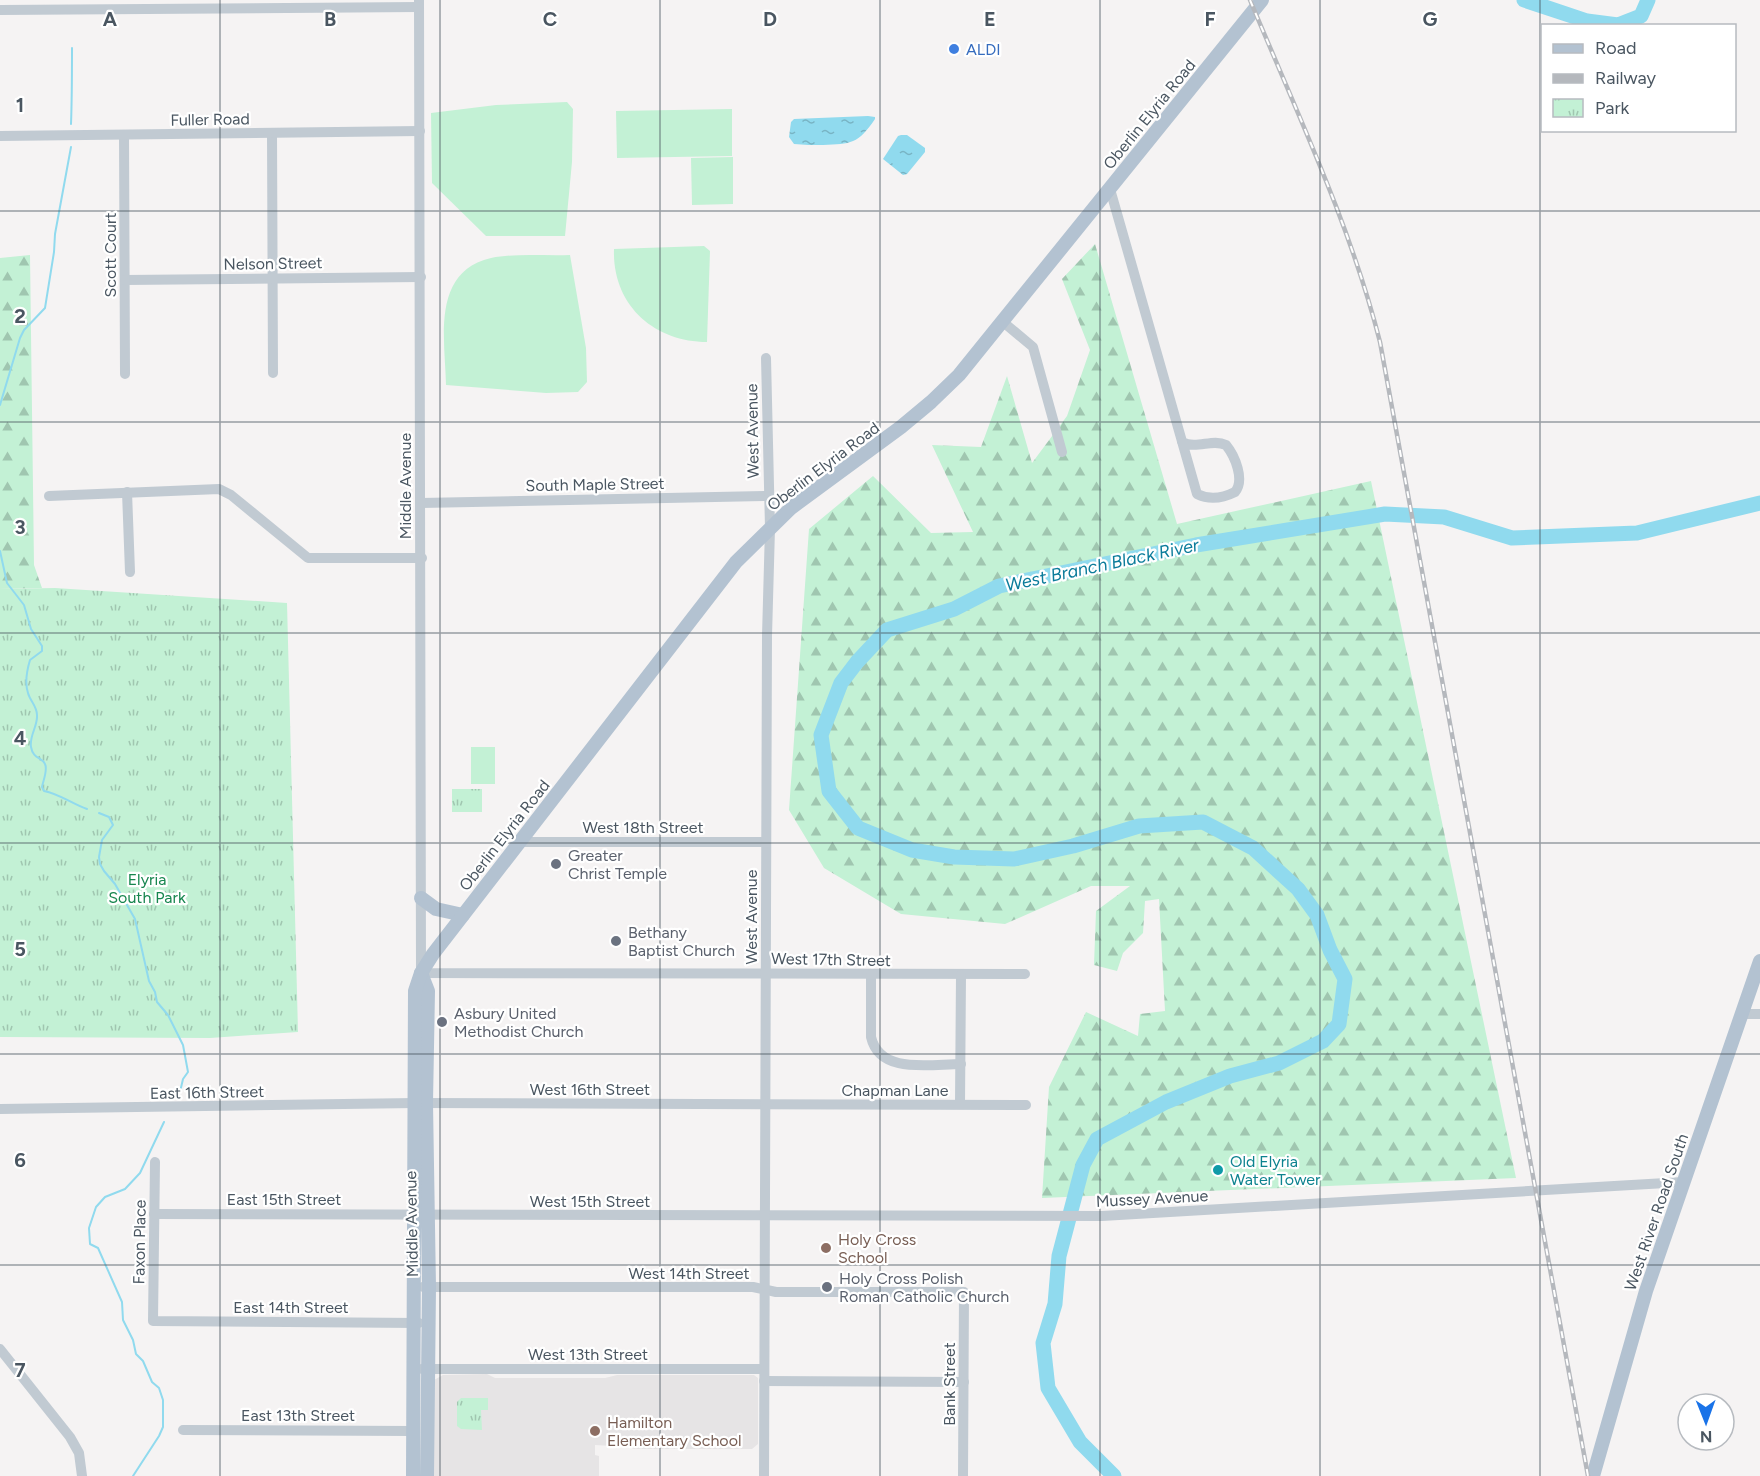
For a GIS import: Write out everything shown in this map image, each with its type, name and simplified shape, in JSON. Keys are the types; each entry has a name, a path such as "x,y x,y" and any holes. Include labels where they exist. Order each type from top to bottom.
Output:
{"main road":[{"name":"Oberlin Elyria Road","path":"421,973 433,954 736,562 791,508 901,427 959,375 1262,0"},
{"path":"422,897 436,909 463,915"},
{"name":"West River Road South","path":"1593,1476 1646,1291 1760,961"},
{"name":"Middle Avenue","path":"413,1476 412,1369 421,1323 422,1287 416,991 421,973"},
{"name":"Middle Avenue","path":"421,1323 428,1369 427,1476"}],"street":[{"path":"0,10 419,3"},
{"name":"Middle Avenue","path":"419,3 422,503 421,973"},
{"name":"Fuller Road","path":"0,136 420,131"},
{"path":"272,133 273,373"},
{"name":"Scott Court","path":"124,135 125,374"},
{"path":"1110,189 1182,442 1198,498 1213,498 1235,492 1240,482 1230,449 1222,443 1189,446 1182,442"},
{"name":"Nelson Street","path":"125,280 421,277"},
{"path":"1003,322 1033,346 1062,452"},
{"name":"West Avenue","path":"764,1476 767,636 770,528 766,358"},
{"path":"49,496 223,490 308,558 422,558"},
{"path":"127,492 130,572"},
{"name":"South Maple Street","path":"422,503 768,496"},
{"name":"West 18th Street","path":"519,842 766,842"},
{"name":"West 17th Street","path":"421,973 1025,975"},
{"path":"871,975 872,1037 873,1044 880,1055 900,1064 961,1064"},
{"path":"960,1104 961,975"},
{"path":"1741,1014 1760,1014"},
{"name":"West 16th Street","path":"420,1103 765,1105"},
{"name":"East 16th Street","path":"0,1109 420,1103"},
{"name":"Chapman Lane","path":"765,1105 1026,1105"},
{"name":"Faxon Place","path":"153,1322 155,1162"},
{"name":"Mussey Avenue","path":"765,1216 1090,1216 1683,1182"},
{"name":"East 15th Street","path":"154,1214 421,1215"},
{"name":"West 15th Street","path":"421,1215 765,1216"},
{"name":"West 14th Street","path":"422,1287 753,1287 776,1292 964,1292"},
{"name":"Bank Street","path":"963,1476 964,1292"},
{"name":"East 14th Street","path":"153,1322 421,1323"},
{"path":"0,1349 70,1437 79,1454 82,1476"},
{"name":"West 13th Street","path":"412,1369 764,1369"},
{"path":"764,1381 964,1382"},
{"name":"East 13th Street","path":"183,1430 412,1431"}],"shaded area":[{"name":"Hamilton Elementary School","path":"487,1374 495,1378 754,1375 758,1378 758,1444 752,1449 634,1449 595,1445 595,1455 599,1456 599,1476 432,1476 434,1380 443,1375"}],"green space":[{"path":"567,102 573,109 572,162 565,236 486,236 432,183 431,113 496,105"},
{"path":"732,109 732,156 617,158 616,111"},
{"path":"733,157 733,204 692,205 691,158"},
{"path":"1095,244 1177,524 1371,481 1516,1178 1042,1198 1049,1087 1086,1012 1138,1036 1140,1014 1165,1011 1159,899 1145,901 1143,933 1123,953 1117,971 1094,965 1096,911 1130,886 1091,886 1005,924 901,914 824,868 789,810 809,529 873,476 931,533 973,532 932,445 981,447 1007,376 1032,463 1067,416 1090,350 1062,279"},
{"path":"704,246 710,251 707,342 670,335 654,327 640,316 620,287 615,269 614,249"},
{"path":"30,255 34,565 42,588 0,589 0,258"},
{"path":"570,255 586,348 587,382 578,392 546,393 446,385 444,328 446,310 450,292 459,277 472,266 500,256"},
{"name":"Elyria South Park","path":"55,588 287,603 298,1032 210,1038 0,1037 0,589"},
{"path":"471,747 495,747 495,784 471,784"},
{"path":"452,789 482,789 482,812 452,812"},
{"path":"461,1398 488,1398 488,1410 481,1410 482,1430 461,1429 457,1426 457,1402"}],"water":[{"path":"875,117 875,119 864,133 847,143 794,144 789,137 791,122 794,119"},
{"path":"901,135 907,135 925,148 925,152 907,174 903,175 883,159"}],"waterway":[{"name":"West Branch Black River","path":"1524,0 1587,21 1610,24"},
{"name":"West Branch Black River","path":"1621,24 1641,16 1648,0"},
{"path":"71,124 72,48"},
{"path":"0,405 20,338 24,330 45,308 55,234 71,147"},
{"name":"West Branch Black River","path":"1114,1476 1080,1442 1048,1388 1043,1343 1055,1304 1059,1256 1083,1165 1097,1139 1166,1102 1230,1076 1279,1063 1323,1041 1339,1024 1345,979 1330,950 1317,915 1298,889 1253,848 1203,822 1139,826 1073,846 1014,859 954,857 912,850 858,828 829,791 821,735 841,683 887,630 954,609 999,586 1196,545 1385,514 1444,517 1512,538 1637,533 1760,503"},
{"path":"0,551 7,583 24,605 31,629 42,646 42,651 30,660 27,672 28,693 37,715 31,747 34,754 46,766 42,787 44,791 87,809"},
{"path":"99,813 109,817 113,825 102,840 100,864 115,884 135,919 149,981 157,1002 168,1015 183,1045 188,1072 183,1079 180,1092"},
{"path":"133,1476 163,1427 163,1400 159,1388 152,1382 143,1361 136,1354 133,1340 123,1320 122,1302 98,1248 90,1244 89,1228 96,1207 105,1197 125,1189 140,1173 164,1122"}],"railway":[{"path":"1250,0 1338,212 1368,298 1380,342 1588,1476"}],"place":[{"name":"ALDI","path":"954,49"},
{"name":"Greater Christ Temple","path":"556,864"},
{"name":"Bethany Baptist Church","path":"616,941"},
{"name":"Asbury United Methodist Church","path":"442,1022"},
{"name":"Old Elyria Water Tower","path":"1218,1170"},
{"name":"Holy Cross School","path":"826,1248"},
{"name":"Holy Cross Polish Roman Catholic Church","path":"827,1287"},
{"name":"Hamilton Elementary School","path":"595,1431"}]}
